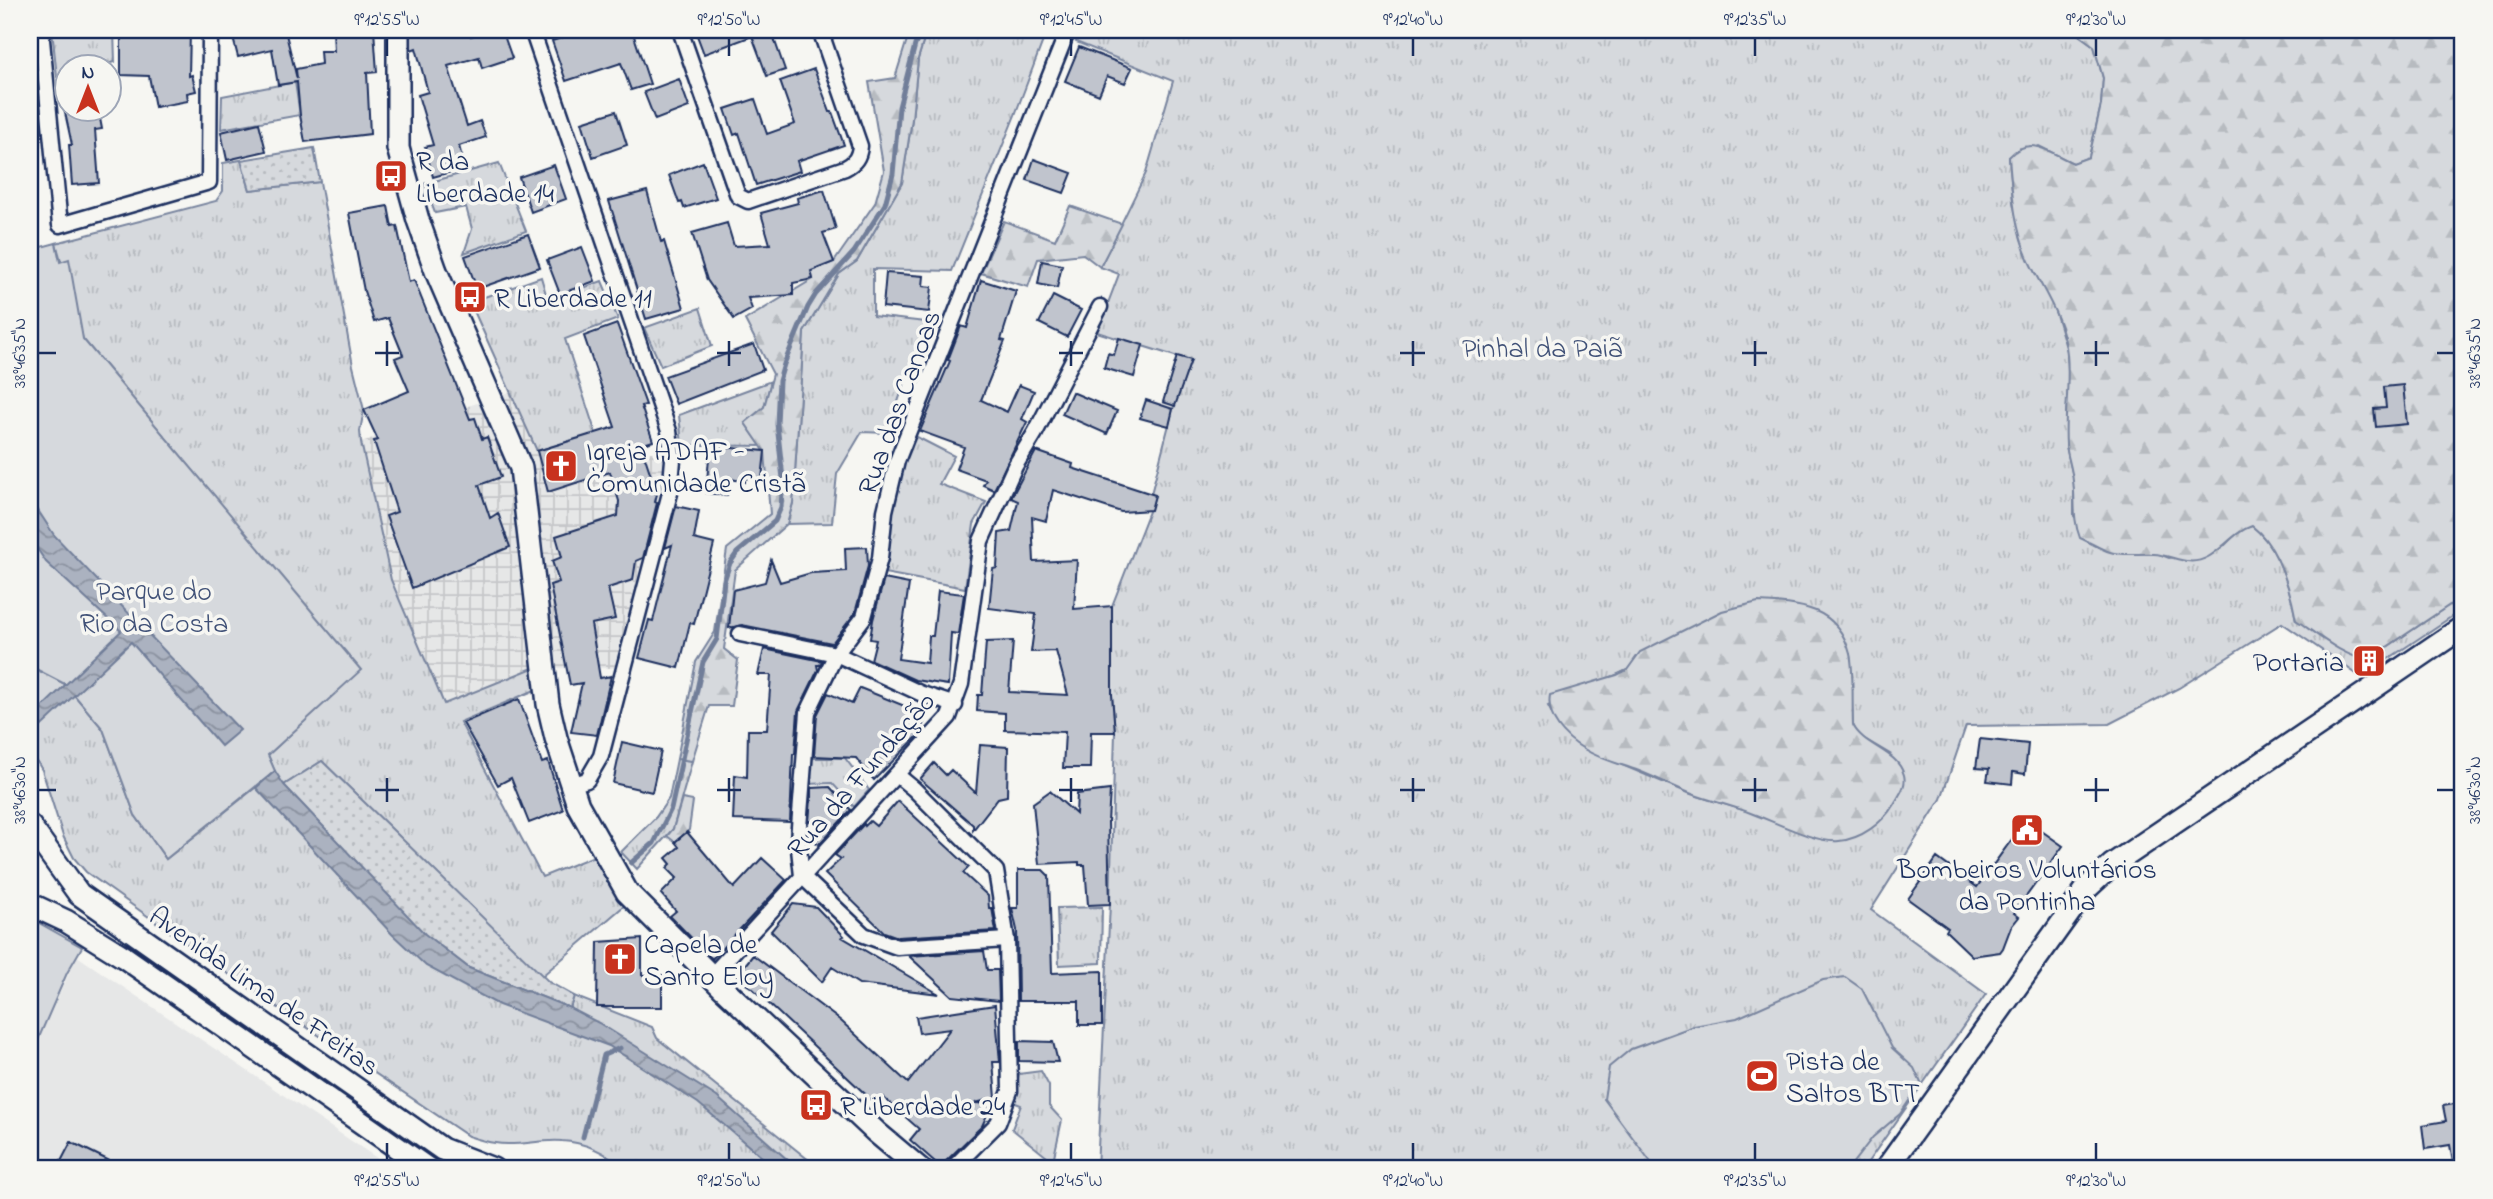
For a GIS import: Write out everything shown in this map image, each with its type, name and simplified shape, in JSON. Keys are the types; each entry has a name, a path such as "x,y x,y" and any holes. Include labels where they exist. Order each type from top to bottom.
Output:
{"main road":[{"path":"398,30 398,148 418,220 436,271 521,468 548,704 571,785 587,824 627,892 723,988 876,1132 920,1169"},
{"path":"1886,1169 2087,888 2112,865 2463,627"},
{"name":"Avenida Lima de Freitas","path":"30,826 79,894 442,1149 494,1169"},
{"name":"Avenida Lima de Freitas","path":"30,904 66,921 124,957 428,1169"}],"street":[{"path":"41,30 60,225 209,182 210,30"},
{"path":"532,30 669,431 673,460 670,493 608,734 592,774 587,780 571,785"},
{"path":"680,30 738,196 751,201 845,168 860,154 860,146 820,30"},
{"name":"Rua das Canoas","path":"802,876 798,841 808,712 836,654 864,617 880,558 885,511 897,461 1068,30"},
{"name":"Rua da Fundação","path":"712,975 949,717 961,684 981,541 1015,466 1100,307"},
{"path":"740,634 836,654 922,694 955,705"},
{"path":"897,775 915,789 996,871 1007,940 1010,1091 998,1123 952,1169"},
{"path":"802,876 864,935 897,947 1007,940"}],"shaded area":[{"path":"510,392 537,451 608,464 644,452 668,452 616,668 533,668 444,704 391,579 361,442"},
{"path":"77,956 393,1169 30,1169 30,1058"}],"green space":[{"path":"52,30 114,30 115,52 54,52"},
{"path":"910,30 927,30 918,59 902,183 857,261 839,274 804,332 793,503 787,524 735,570 724,649 738,660 732,706 709,706 692,761 677,759 696,662 715,632 727,549 770,514 765,452 745,423 764,407 773,374 745,320 813,279 811,271 834,262 875,203 884,171 869,82 895,78"},
{"path":"927,30 1047,30 952,271 873,269 873,316 926,322 887,433 862,432 837,474 832,523 787,524 793,503 804,332 839,274 857,261 902,183 918,59"},
{"name":"Pinhal da Paiã","path":"1080,30 2072,30 2094,46 2103,78 2101,105 2089,157 2073,163 2039,146 2009,157 2013,202 2021,238 2029,260 2052,301 2067,351 2069,387 2066,446 2074,481 2074,516 2111,552 2159,554 2169,558 2225,545 2241,529 2252,526 2269,545 2282,568 2296,620 2369,659 2463,596 2463,609 2361,677 2282,623 2179,688 2109,724 1966,726 1941,799 1871,910 1986,994 1863,1169 1097,1169 1115,732 1112,695 1112,606 1155,496 1151,494 1173,409 1191,361 1097,332 1119,274 1100,267 1146,173 1173,81 1076,42","holes":["1850,654 1853,725 1858,735 1890,754 1746,811 1691,794 1584,749 1558,725 1548,706 1627,670"]},
{"path":"2072,30 2463,30 2463,596 2369,659 2341,650 2296,620 2282,568 2269,545 2252,526 2208,557 2194,561 2154,554 2115,553 2080,538 2066,444 2068,365 2065,341 2057,317 2029,261 2020,236 2014,209 2009,157 2017,150 2032,146 2073,163 2089,157 2101,105 2103,78 2094,46"},
{"path":"295,82 300,115 221,129 222,96"},
{"path":"314,148 320,182 250,190 241,160"},
{"path":"241,160 250,190 320,182 353,366 364,410 361,442 391,580 444,704 533,668 535,690 460,722 542,877 594,856 625,905 542,976 322,761 284,785 570,1008 574,996 652,1027 657,1038 820,1169 627,1169 596,1150 571,1142 503,1144 468,1136 237,980 86,872 74,858 63,836 42,770 30,750 30,666 65,684 103,729 135,815 166,859 275,772 268,755 360,670 83,339 56,243 216,201 223,191 223,163"},
{"path":"499,163 526,231 464,253 472,229 466,207 435,213 424,184"},
{"path":"1070,206 1122,224 1100,267 1083,254 1038,259 1028,287 981,273 1004,221 1055,240"},
{"name":"Parque do Rio da Costa","path":"56,243 60,262 69,259 83,339 361,670 268,755 275,771 166,859 135,815 103,729 65,684 30,666 30,250"},
{"path":"541,277 548,301 602,281 618,319 565,339 596,434 537,451 470,302"},
{"path":"700,308 712,346 661,366 644,328"},
{"path":"771,381 764,407 745,423 761,446 682,445 679,415"},
{"path":"913,435 954,456 939,484 986,502 974,524 965,588 884,573 897,477"},
{"path":"1758,602 1788,604 1815,611 1836,626 1850,654 1853,725 1865,739 1895,760 1904,775 1903,787 1889,811 1878,824 1855,837 1839,841 1819,839 1692,794 1604,759 1570,739 1558,726 1551,712 1550,695 1617,675 1627,670 1640,652 1722,611"},
{"path":"808,758 845,758 869,790 854,807 832,783 808,784"},
{"path":"677,759 692,761 673,829 637,869 621,852 656,817 669,798"},
{"path":"322,761 549,982 574,996 570,1008 469,968 425,935 284,785"},
{"path":"682,799 693,801 689,830 675,842 667,836 673,829"},
{"path":"1102,907 1101,963 1059,965 1057,908"},
{"path":"30,918 82,947 67,973 30,1058"},
{"name":"Pista de Saltos BTT","path":"1845,977 1862,989 1892,1048 1914,1068 1921,1083 1900,1114 1873,1137 1848,1169 1656,1169 1604,1099 1609,1067 1631,1049 1694,1026 1737,1018 1823,980"},
{"path":"1041,1071 1049,1086 1049,1106 1062,1120 1053,1161 1049,1159 1055,1169 1043,1169 1047,1157 1012,1129 1021,1105 1013,1102 1019,1074"}],"water":[{"path":"30,498 54,535 240,730 221,746 131,642 30,737 30,719 121,631 46,562 30,538"},
{"path":"275,771 284,785 425,934 469,968 570,1008 599,1023 717,1097 798,1169 776,1169 698,1103 609,1046 499,1005 426,966 392,934 256,788"}],"building":[{"path":"121,30 190,30 189,76 192,75 196,91 187,93 188,101 155,107 149,76 122,75"},
{"path":"231,30 285,30 297,79 296,69 321,64 320,51 334,51 333,30 374,30 377,72 367,73 370,134 305,142 297,82 278,85 272,49 238,57"},
{"path":"411,30 469,30 471,36 490,30 502,30 512,58 482,68 479,57 448,66 467,126 480,121 486,137 459,146 465,168 433,177 425,147 433,145 418,95 428,92 416,48 411,50"},
{"path":"585,30 632,30 650,84 631,90 621,63 566,81 552,41"},
{"path":"695,30 771,30 785,70 767,76 752,36 704,54"},
{"path":"1079,47 1132,68 1125,83 1107,76 1099,95 1065,81"},
{"path":"814,69 844,145 797,161 800,171 756,185 739,133 734,135 725,109 755,99 767,134 795,124 780,81"},
{"path":"679,79 689,107 655,120 644,92"},
{"path":"616,111 627,145 593,157 582,122"},
{"path":"67,122 101,122 102,129 95,130 99,183 72,185 69,145 72,145"},
{"path":"259,123 266,151 227,160 221,132"},
{"path":"1034,159 1072,173 1064,193 1027,180"},
{"path":"703,162 716,198 684,208 682,202 679,203 669,175"},
{"path":"554,165 566,199 531,212 519,177"},
{"path":"824,190 836,229 823,233 834,262 811,271 813,279 793,283 793,295 748,298 752,309 734,319 707,280 692,233 727,223 734,246 770,244 761,213 798,203 797,198"},
{"path":"647,191 684,308 646,319 609,201"},
{"path":"388,206 392,227 397,226 409,282 414,280 470,419 475,418 482,439 487,437 501,477 479,485 490,518 498,513 510,547 412,588 386,516 397,512 374,441 378,440 364,410 409,391 395,358 403,355 388,318 374,322 364,291 349,213"},
{"path":"528,234 540,267 477,289 465,256"},
{"path":"582,247 595,281 560,294 547,260"},
{"path":"1042,261 1062,265 1057,288 1038,284"},
{"path":"886,273 924,276 923,286 932,287 929,312 883,307"},
{"path":"981,280 1016,291 1001,340 1005,341 981,400 1007,412 1019,385 1034,391 1022,419 1027,422 994,490 983,485 986,480 956,469 964,447 920,431 950,361 948,360 961,326 967,328"},
{"path":"1053,296 1081,310 1067,337 1039,323"},
{"path":"617,324 646,405 641,406 653,441 641,445 657,494 657,503 643,558 636,561 633,580 608,588 615,619 591,624 600,678 611,676 597,735 571,732 582,683 570,685 550,585 559,582 552,561 562,557 556,536 618,516 619,501 610,472 548,492 537,451 615,427 584,336"},
{"path":"1119,338 1143,345 1134,377 1104,368 1108,353 1114,355"},
{"path":"754,344 763,370 676,404 665,376"},
{"path":"1177,356 1191,360 1175,406 1163,402"},
{"path":"2403,385 2407,424 2376,427 2374,409 2386,408 2384,387"},
{"path":"1072,392 1117,411 1107,434 1062,414"},
{"path":"1146,400 1173,409 1169,426 1140,418"},
{"path":"710,446 765,451 762,479 745,478 745,482 731,479 727,495 706,493"},
{"path":"1036,451 1073,464 1072,468 1155,495 1151,510 1121,512 1053,490 1046,521 1032,517 1034,562 1077,560 1074,609 1112,606 1112,695 1115,732 1091,732 1090,768 1063,768 1065,732 1005,730 1005,713 977,711 978,695 982,695 986,642 1013,641 1009,692 1068,695 1056,651 1031,652 1036,614 989,608 993,569 997,568 999,533 1011,531 1018,501 1011,498"},
{"path":"676,506 699,511 694,539 714,544 694,624 690,623 679,668 639,658 649,620 653,621 672,545 665,548"},
{"path":"867,547 868,566 855,613 832,643 742,625 729,628 733,590 765,582 771,560 780,582 811,573 846,571 845,548"},
{"path":"884,579 909,584 898,659 927,663 929,636 933,636 938,591 964,594 958,634 951,633 948,685 915,680 871,660 876,640 870,639 873,620"},
{"path":"764,649 822,661 817,665 818,670 798,711 790,822 733,820 735,775 747,777 748,730 767,730 771,675 758,675"},
{"path":"860,688 927,715 918,736 874,780 856,758 814,756 817,715 828,693 852,704"},
{"path":"519,699 542,763 548,761 563,810 529,823 511,778 498,785 463,723"},
{"path":"1980,739 2028,744 2025,774 2013,772 2012,784 1987,781 1989,769 1976,768"},
{"path":"622,742 661,751 652,792 613,783"},
{"path":"980,745 1008,747 1007,796 998,798 973,830 973,825 920,779 934,763 946,775 951,770 976,793"},
{"path":"830,787 851,810 819,844 808,838 819,822 809,822 812,788"},
{"path":"1110,790 1110,904 1088,905 1085,865 1079,865 1079,862 1039,864 1033,803 1050,791 1076,814 1077,794"},
{"path":"898,801 969,867 963,873 988,896 996,931 898,937 884,932 825,874 841,859 835,855 864,824 865,826 870,821 876,826"},
{"path":"2026,820 2063,846 2014,913 2019,917 2011,927 2000,952 1972,956 1946,931 1948,928 1908,899 1937,858 1977,887"},
{"path":"687,832 734,888 762,858 786,880 712,959 670,916 676,911 661,894 677,878 667,868 671,864 666,858 679,847 675,842"},
{"path":"1018,870 1043,870 1049,876 1052,973 1102,971 1102,1025 1079,1025 1079,1001 1018,1001 1017,930 1012,908 1018,908"},
{"path":"793,904 816,907 844,936 842,937 939,994 859,984 832,967 822,982 771,931"},
{"name":"Capela de Santo Eloy","path":"642,939 642,975 662,975 662,1007 597,1007 598,942"},
{"path":"984,951 987,970 998,970 999,1001 952,996 909,956"},
{"path":"753,955 841,1021 908,1083 950,1029 919,1033 916,1017 995,1005 1000,1062 993,1062 996,1098 975,1103 992,1104 982,1126 945,1162 943,1169 910,1140 919,1129 883,1097 876,1104 752,988 735,977"},
{"path":"1019,1041 1053,1042 1058,1062 1019,1061"},
{"path":"2460,1103 2463,1169 2454,1169 2450,1145 2425,1149 2422,1125 2446,1121 2443,1106"},
{"path":"71,1142 126,1169 57,1169"}],"waterway":[{"path":"631,863 654,843 671,809 703,662 717,639 724,581 730,563 737,553 775,521 781,507 783,479 777,424 779,381 784,364 816,294 854,252 885,204 893,174 899,107 915,45 922,30"},
{"path":"583,1137 604,1055 620,1048"}],"place":[{"name":"R da Liberdade 14","path":"391,176"},
{"name":"R Liberdade 11","path":"470,297"},
{"name":"Igreja ADAF - Comunidade Cristã","path":"561,466"},
{"name":"Portaria","path":"2369,661"},
{"name":"Bombeiros Voluntários da Pontinha","path":"2027,830"},
{"name":"Capela de Santo Eloy","path":"620,959"},
{"name":"Pista de Saltos BTT","path":"1762,1076"},
{"name":"R Liberdade 24","path":"816,1105"}]}
